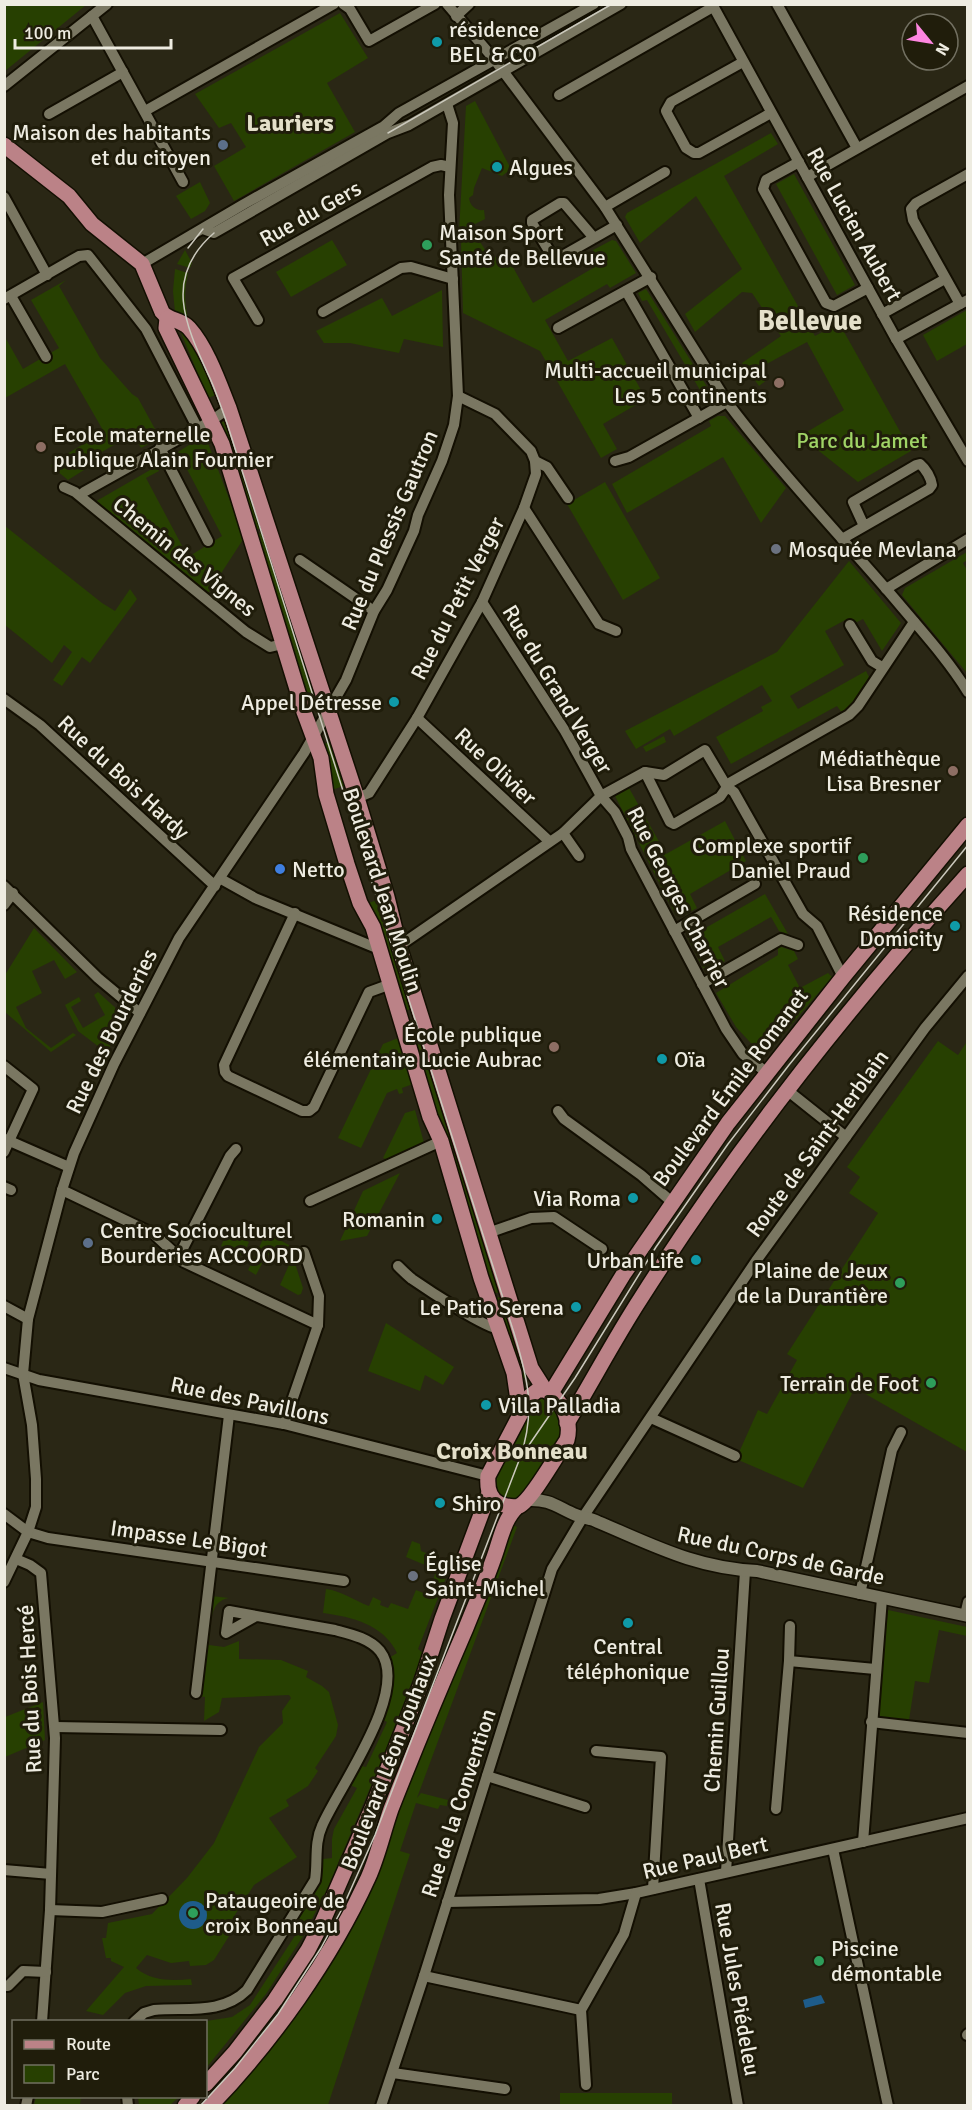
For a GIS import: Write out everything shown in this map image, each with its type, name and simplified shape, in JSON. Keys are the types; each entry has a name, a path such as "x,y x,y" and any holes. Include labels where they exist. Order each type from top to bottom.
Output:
{"main road":[{"path":"5,146 69,196 92,224 143,266"},
{"name":"Boulevard Jean Moulin","path":"143,266 154,296 167,318 166,328 204,424 222,444 283,644 321,758 326,794 347,864 360,903 373,927 430,1117 441,1141 481,1278 514,1372 520,1414"},
{"name":"Boulevard Jean Moulin","path":"167,318 181,322 189,328 214,371 229,408 357,798 387,895 399,946 531,1368 548,1391 559,1400 567,1423"},
{"name":"Boulevard Émile Romanet","path":"488,1476 530,1396 538,1390 548,1391 672,1202 766,1072 968,825"},
{"path":"567,1423 646,1290 695,1217 787,1090 926,920 968,874"},
{"name":"Boulevard Léon Jouhaux","path":"210,2106 287,2012 323,1958 355,1903 368,1876 429,1712 482,1588 508,1519 523,1503 567,1440 569,1434 567,1423"},
{"path":"488,1476 489,1493 498,1503 510,1507 523,1503"},
{"name":"Boulevard Léon Jouhaux","path":"207,2083 235,2052 275,2000 308,1950 322,1923 373,1806 421,1684 442,1619 489,1493"}],"street":[{"path":"4,86 107,4"},
{"path":"145,111 334,4"},
{"path":"343,4 350,9 369,41 435,4"},
{"path":"447,4 494,59 605,207 651,277 727,402 796,488 914,622 968,692"},
{"path":"456,16 469,4"},
{"path":"386,129 399,113 594,4"},
{"path":"143,266 209,231 244,204 386,129 409,125 621,4"},
{"path":"777,4 857,148"},
{"path":"560,95 712,6"},
{"name":"Rue Lucien Aubert","path":"712,6 896,339 968,461"},
{"path":"93,16 183,182"},
{"path":"743,62 671,102 666,111 686,148 699,153 771,113"},
{"path":"50,114 123,72"},
{"path":"807,177 968,86"},
{"name":"Rue du Plessis Gautron","path":"314,738 352,667 374,611 387,590 414,531 418,515 442,461 454,425 458,396 449,230 453,123 447,104"},
{"path":"799,162 766,180 763,189 826,303 834,306 868,288"},
{"name":"Rue du Gers","path":"258,320 233,278 432,167 441,165 450,167"},
{"path":"605,207 665,172"},
{"path":"896,339 964,302 945,279 913,220 911,209 916,203 968,174"},
{"path":"4,197 47,276"},
{"path":"594,238 564,203 560,203 532,220 554,259 594,238 617,225"},
{"path":"46,357 8,298 79,256 88,255 146,328 204,424"},
{"path":"323,312 402,268 411,267 453,279"},
{"path":"558,328 651,277"},
{"path":"882,314 945,279"},
{"path":"626,291 699,418"},
{"path":"458,396 495,414 531,451 535,461 547,467 568,498"},
{"path":"615,461 629,457 727,402"},
{"path":"84,492 229,408"},
{"path":"160,448 208,541"},
{"name":"Rue du Petit Verger","path":"357,798 369,794 417,718 483,602 524,508 536,474 535,461"},
{"path":"842,539 929,489 932,485 931,481 920,464 853,502 864,526"},
{"name":"Chemin des Vignes","path":"64,487 75,492 246,632 270,647 283,644"},
{"path":"524,508 599,624 616,631"},
{"path":"886,589 968,539"},
{"path":"300,560 374,611"},
{"name":"Rue du Grand Verger","path":"483,602 565,731 601,796"},
{"path":"645,772 670,822 674,824 720,797 731,782 849,715 858,706 914,622"},
{"path":"850,625 872,661 882,667"},
{"name":"Rue du Bois Hardy","path":"4,699 40,725 218,882 374,947 379,946"},
{"name":"Rue Olivier","path":"417,718 549,841"},
{"name":"Rue des Bourderies","path":"23,1374 28,1319 62,1190 88,1120 179,938 314,738"},
{"path":"399,946 563,833 601,796 645,772 664,775 705,750 728,787 734,792 803,914 817,926 843,977"},
{"name":"Rue Georges Charrier","path":"601,796 615,812 628,837 631,849 726,1029 743,1054 766,1072"},
{"path":"563,833 579,856"},
{"path":"674,931 755,884"},
{"path":"4,905 9,889 98,978 140,1013"},
{"path":"295,913 224,1065 228,1076 302,1112 309,1112 314,1107 369,992 391,984"},
{"path":"702,984 780,939 798,945"},
{"name":"Route de Saint-Herblain","path":"583,1517 756,1261 925,1028 968,976"},
{"path":"4,1066 33,1089 7,1140 4,1152"},
{"path":"787,1090 846,1137"},
{"path":"558,1111 564,1119 641,1175 672,1202"},
{"path":"7,1140 69,1167"},
{"path":"310,1201 441,1141"},
{"path":"180,1256 230,1156 236,1149"},
{"path":"62,1190 154,1234 188,1264 318,1325"},
{"path":"488,1233 531,1218 554,1216 602,1249"},
{"path":"284,1424 318,1325 319,1296 304,1252"},
{"path":"398,1266 410,1278 480,1322 496,1330 500,1329"},
{"path":"4,1306 21,1313 28,1319"},
{"name":"Rue des Pavillons","path":"4,1368 39,1380 284,1424 488,1476"},
{"path":"5,1581 28,1532 36,1507 32,1425 23,1374"},
{"path":"196,1693 229,1415"},
{"path":"651,1418 735,1456"},
{"path":"860,1594 892,1450 901,1432"},
{"path":"543,1475 549,1495 558,1505"},
{"name":"Rue du Corps de Garde","path":"523,1503 544,1500 574,1515 597,1521 676,1556 966,1616"},
{"path":"4,1514 28,1532"},
{"name":"Rue de la Convention","path":"381,2106 552,1569 583,1517"},
{"name":"Impasse Le Bigot","path":"28,1532 48,1538 344,1581"},
{"name":"Rue du Bois Hercé","path":"16,1559 41,1573 55,1727 50,1910 42,2020"},
{"name":"Chemin Guillou","path":"726,1872 745,1571"},
{"path":"863,1842 882,1598"},
{"path":"966,1616 968,1602"},
{"path":"136,2020 144,2013 154,2010 218,2007 240,1997 247,1990 315,1880 316,1844 321,1826 361,1757 385,1695 388,1683 385,1661 374,1645 352,1634 256,1616"},
{"path":"776,1809 790,1626"},
{"path":"789,1661 875,1669"},
{"path":"871,1722 968,1733"},
{"path":"55,1727 221,1730"},
{"path":"596,1751 661,1757 653,1889"},
{"path":"487,1776 585,1807"},
{"name":"Rue Paul Bert","path":"447,1902 599,1899 636,1893 968,1818"},
{"path":"833,1849 888,2106"},
{"path":"4,1870 51,1874"},
{"name":"Rue Jules Piédeleu","path":"699,1879 738,2106"},
{"path":"586,2085 581,2010 624,1934 636,1893"},
{"path":"50,1910 102,1912 162,1899"},
{"path":"4,1986 8,1986 23,1971 46,1972"},
{"path":"424,1976 581,2010"},
{"path":"393,2073 505,2089"}],"green space":[{"path":"5,4 86,4 86,5 5,71"},
{"path":"340,13 368,58 327,83 355,132 234,201 214,166 246,147 231,123 219,128 195,94"},
{"path":"475,101 511,169 502,176 482,168 473,195 469,198 474,207 484,210 485,219 459,232 466,106"},
{"name":"Parc du Jamet","path":"771,133 778,144 724,176 815,336 839,323 911,451 858,482 800,436 844,410 807,342 761,367 768,379 759,386 742,363 781,336 752,293 742,292 695,332 685,314 742,269 696,196 640,243 625,217 627,213"},
{"path":"794,174 855,285 837,295 776,184"},
{"path":"200,182 210,203 205,211 191,219 176,196"},
{"path":"475,234 491,259 505,253 533,303 600,264 593,250 612,240 616,241 636,273 610,288 607,284 545,320 568,361 612,338 646,399 603,424 617,449 601,458 540,351 463,313 461,241"},
{"path":"332,240 347,265 291,297 276,272"},
{"path":"185,250 192,263 190,268 177,264"},
{"path":"175,269 188,273 185,299 190,324 175,312 173,291"},
{"path":"66,280 59,286 100,358 138,398 160,438 141,448 133,434 81,464 84,470 68,480 51,466 53,462 104,432 65,364 5,398 5,337 23,369 59,348 31,300"},
{"path":"646,289 714,398 707,402 647,300 642,301 638,293"},
{"path":"442,290 443,347 404,339 399,353 350,343 324,343 316,331 382,298 392,316"},
{"path":"967,310 967,344 937,361 923,335"},
{"path":"179,328 186,332 221,393 208,398"},
{"path":"718,416 725,416 786,488 761,523 723,457 627,513 612,484 711,426 709,421"},
{"path":"229,420 263,527 253,531 218,423"},
{"path":"200,438 208,443 244,538 207,595 93,503 157,466 159,471 146,478 188,557 222,536 178,452"},
{"path":"605,482 660,578 623,600 567,504"},
{"path":"5,526 115,611 130,589 137,599 90,663 82,657 62,686 53,680 72,652 64,645 52,663 5,625"},
{"path":"265,532 318,705 308,708 254,535"},
{"path":"967,552 967,560 963,563 968,572 967,673 902,595 905,588"},
{"path":"849,561 901,623 882,651 863,619 855,623 847,619 825,631 844,665 790,696 798,709 866,671 869,677 851,707 842,713 837,706 731,764 716,737 763,711 761,707 772,701 762,685 674,736 670,729 636,749 625,731 777,652"},
{"path":"664,736 666,742 646,752 643,747"},
{"path":"330,742 349,784 329,791 320,745"},
{"path":"629,788 666,854 725,821 746,861 690,894 697,908 680,917 675,914 615,796"},
{"path":"765,894 788,934 779,931 771,917 718,947 725,961 710,970 703,968 688,938"},
{"path":"384,898 414,1008 404,1011 365,904"},
{"path":"34,928 77,972 65,979 54,960 32,971 42,993 16,1007 26,1028 51,1048 73,1033 76,1035 51,1052 5,1012 5,975"},
{"path":"778,946 794,951 798,959 788,965 800,988 828,973 832,977 767,1053 761,1054 736,1027 716,993 778,955"},
{"path":"98,992 120,1012 121,1022 107,1053 78,1031 65,1005 79,997 81,1001 71,1007 83,1028 105,1015 94,995"},
{"path":"418,1022 458,1147 447,1150 408,1025"},
{"path":"398,1038 413,1084 402,1088 403,1093 399,1094 397,1089 387,1093 361,1148 338,1138 383,1044"},
{"name":"Plaine de Jeux de la Durantière","path":"938,1041 958,1055 968,1043 967,1452 855,1388 803,1488 736,1459 758,1410 767,1414 797,1360 787,1354 878,1213 849,1193 860,1177 847,1167"},
{"path":"415,1110 424,1143 388,1160 383,1158 405,1113"},
{"path":"459,1152 503,1291 493,1294 448,1155"},
{"path":"400,1173 367,1236 340,1241 363,1191"},
{"path":"227,1232 249,1242 243,1256 221,1246"},
{"path":"266,1233 289,1245 303,1288 301,1294 298,1295 280,1285 289,1265 267,1254 256,1275 248,1270"},
{"path":"505,1295 530,1376 517,1380 494,1299"},
{"path":"386,1323 454,1367 443,1385 425,1375 420,1391 368,1371"},
{"path":"538,1398 554,1405 560,1416 562,1435 524,1497 510,1502 496,1493 494,1476 533,1402"},
{"path":"510,1524 517,1527 417,1798 421,1793 448,1800 447,1806 440,1805 438,1809 416,1803 400,1851 410,1854 328,2105 218,2106 274,2041 396,1815"},
{"path":"412,1541 420,1544 421,1551 441,1559 454,1557 418,1649 423,1653 382,1760 328,1887 305,1933 266,1994 207,2067 207,2021 232,2017 250,2005 300,1928 295,1924 317,1885 323,1859 332,1858 334,1829 357,1788 350,1785 361,1766 366,1767 387,1722 383,1720 394,1682 389,1658 397,1653 384,1635 366,1624 323,1613 326,1589 369,1606 373,1597 381,1601 380,1605 388,1608 391,1603 408,1609 416,1590 428,1595 435,1574 424,1570 425,1565 406,1557"},
{"path":"211,1596 229,1598 222,1600 214,1609 209,1645 224,1647 239,1641 239,1659 281,1660 308,1671 306,1677 329,1692 338,1725 336,1736 315,1768 318,1771 308,1786 286,1800 289,1806 269,1818 297,1857 254,1885 231,1921 236,1925 214,1960 206,1965 190,1966 189,1961 171,1963 147,1955 136,1968 162,1979 191,1979 192,1985 146,1986 125,1993 103,2015 86,2011 124,1967 111,1961 111,1958 106,1958 102,1938 106,1938 108,1923 152,1914 187,1878 214,1843 259,1747 283,1723 282,1711 291,1698 289,1695 222,1698 219,1712 204,1721 205,1697 199,1696"},
{"path":"888,1610 967,1627 967,1636 939,1630 929,1683 915,1681 909,1720 881,1717 877,1713"},
{"path":"43,1702 45,1740 5,1757 5,1717"},
{"path":"560,2093 672,2093 672,2105 560,2105"},
{"path":"36,2098 81,2098 80,2105 34,2105"},
{"path":"138,2098 178,2098 169,2106 139,2105"}],"water":[{"name":"Pataugeoire de croix Bonneau","path":"193,1901 203,1905 207,1915 203,1925 193,1929 183,1925 179,1915 183,1905"},
{"path":"821,1995 825,2003 805,2008 803,2000"}],"tram line":[{"path":"388,133 612,4"},
{"path":"188,248 203,229"},
{"path":"200,2106 235,2068 278,2014 321,1948 342,1909 375,1835 520,1458 529,1410 526,1380 514,1333 227,423 192,338 187,320 183,301 188,267 198,250 214,233"},
{"path":"529,1445 575,1378 656,1247 728,1144 789,1065 968,845"}],"place":[{"name":"résidence BEL & CO","path":"437,42"},
{"name":"Maison des habitants et du citoyen","path":"223,145"},
{"name":"Algues","path":"497,167"},
{"name":"Maison Sport Santé de Bellevue","path":"427,245"},
{"name":"Multi-accueil municipal Les 5 continents","path":"779,383"},
{"name":"Ecole maternelle publique Alain Fournier","path":"41,447"},
{"name":"Mosquée Mevlana","path":"776,549"},
{"name":"Appel Détresse","path":"394,702"},
{"name":"Médiathèque Lisa Bresner","path":"953,771"},
{"name":"Complexe sportif Daniel Praud","path":"863,858"},
{"name":"Netto","path":"280,869"},
{"name":"Résidence Domicity","path":"955,926"},
{"name":"École publique élémentaire Lucie Aubrac","path":"554,1047"},
{"name":"Oïa","path":"662,1059"},
{"name":"Via Roma","path":"633,1198"},
{"name":"Romanin","path":"437,1219"},
{"name":"Centre Socioculturel Bourderies ACCOORD","path":"88,1243"},
{"name":"Urban Life","path":"696,1260"},
{"name":"Plaine de Jeux de la Durantière","path":"900,1283"},
{"name":"Le Patio Serena","path":"576,1307"},
{"name":"Terrain de Foot","path":"931,1383"},
{"name":"Villa Palladia","path":"486,1405"},
{"name":"Shiro","path":"440,1503"},
{"name":"Église Saint-Michel","path":"413,1576"},
{"name":"Central téléphonique","path":"628,1623"},
{"name":"Pataugeoire de croix Bonneau","path":"193,1913"},
{"name":"Piscine démontable","path":"819,1961"}],"district":[{"name":"Lauriers","path":"290,123"},
{"name":"Bellevue","path":"810,320"},
{"name":"Croix Bonneau","path":"512,1451"}]}
